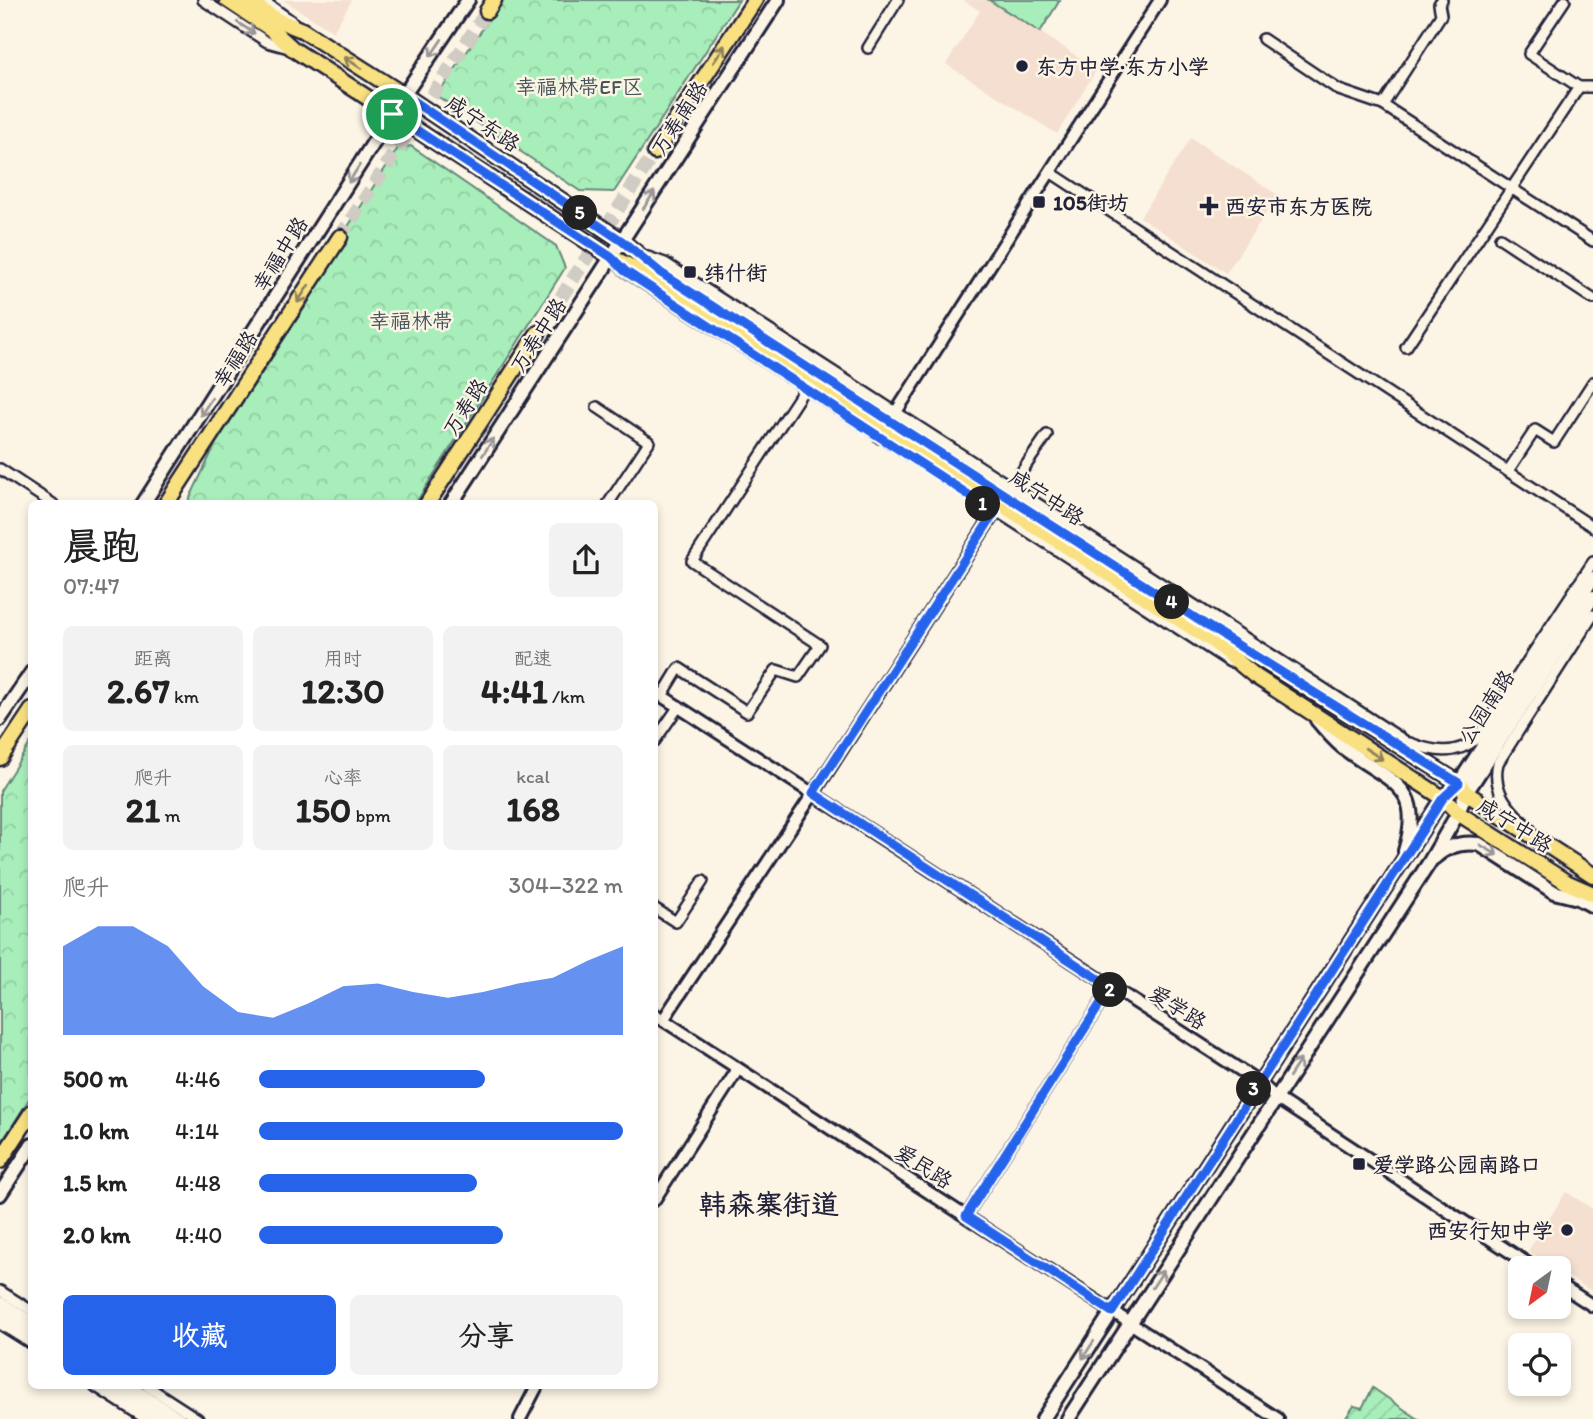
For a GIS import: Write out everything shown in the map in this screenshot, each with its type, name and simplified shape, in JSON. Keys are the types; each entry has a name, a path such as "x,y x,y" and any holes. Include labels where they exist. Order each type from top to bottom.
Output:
{"main road":[{"name":"咸宁东路","path":"227,0 271,29 293,49 611,257"},
{"name":"咸宁东路","path":"246,0 277,20 302,30 404,95 622,241"},
{"name":"幸福中路","path":"146,500 404,95 468,0"},
{"path":"655,152 755,0"},
{"name":"万寿南路","path":"611,257 778,0"},
{"name":"幸福路","path":"169,500 340,237"},
{"name":"咸宁中路","path":"622,241 661,273 1214,642 1255,676 1443,798 1458,813 1568,883 1593,894"},
{"name":"咸宁中路","path":"611,257 646,274 887,424"},
{"name":"万寿中路","path":"454,500 611,257"},
{"name":"万寿路","path":"430,500 538,333"},
{"name":"咸宁中路","path":"1003,500 1420,759 1593,875"},
{"name":"公园南路","path":"1068,1419 1429,863 1458,813 1463,788 1593,578"},
{"name":"公园南路","path":"1043,1419 1443,798 1463,788 1593,597"},
{"path":"0,719 28,678"},
{"path":"1310,712 1340,746 1394,782 1405,794 1410,808 1410,821 1400,866"},
{"path":"0,758 28,716"},
{"path":"1429,863 1445,849 1461,844 1479,844 1554,892 1593,905"},
{"path":"0,1161 28,1118"},
{"path":"0,1194 28,1151"},
{"path":"0,1303 28,1320"},
{"path":"0,1314 28,1332"},
{"path":"116,1389 162,1419"},
{"path":"133,1389 179,1419"}],"street":[{"path":"203,0 267,42 293,49"},
{"path":"262,0 302,30"},
{"path":"868,48 898,0"},
{"path":"887,424 1160,0"},
{"path":"1383,105 1441,15 1439,4 1442,0"},
{"path":"1565,0 1530,54 1579,87 1593,87"},
{"path":"1263,39 1339,90 1383,105 1593,242"},
{"path":"1406,347 1579,87"},
{"path":"1050,172 1593,527"},
{"path":"1500,238 1593,299"},
{"path":"611,257 625,271 804,388 887,424 1003,500 1408,743 1429,750 1450,751 1476,739 1593,562"},
{"path":"1508,471 1535,430 1554,442 1593,382"},
{"path":"659,693 679,668 747,712 776,670 797,677 820,645 692,562 804,388"},
{"path":"597,407 649,442 611,500"},
{"path":"659,1017 813,793 1047,435"},
{"path":"0,469 47,500"},
{"path":"1593,615 1501,757 1496,771 1499,788 1508,806 1545,843 1593,869"},
{"name":"爱学路","path":"659,693 1259,1082 1276,1098 1516,1256"},
{"path":"658,736 678,706"},
{"path":"1408,743 1420,759"},
{"path":"658,911 676,922 703,881"},
{"path":"1568,883 1593,905"},
{"path":"966,1216 1111,987"},
{"name":"爱民路","path":"659,1017 1275,1418"},
{"path":"658,1193 738,1069"},
{"path":"0,1291 28,1308"},
{"path":"1572,1292 1593,1306"},
{"path":"0,1324 28,1342"},
{"path":"100,1389 146,1419"},
{"path":"152,1389 198,1419"},
{"path":"520,1419 535,1389"}],"shaded area":[{"path":"283,0 352,0 333,32"},
{"name":"东方中学·东方小学","path":"963,0 1060,0 1040,32 1097,69 1057,134 946,64 980,11"},
{"name":"西安市东方医院","path":"1191,138 1278,195 1226,273 1140,217"},
{"name":"西安行知中学","path":"1566,1192 1593,1209 1593,1292 1572,1279 1572,1256 1537,1256 1528,1251"}],"green space":[{"name":"幸福林带EF区","path":"502,0 739,0 614,192 580,191 437,96"},
{"path":"989,0 1060,0 1040,32"},
{"name":"幸福林带","path":"411,146 556,246 565,268 418,500 189,500 216,443 309,301 307,291 398,148"},
{"path":"28,747 28,1101 0,1145 0,791"},
{"path":"1373,1388 1418,1419 1345,1419 1354,1406 1362,1408"}],"tunnel":[{"path":"340,237 487,11"},
{"path":"538,333 655,152"}],"place":[{"name":"东方中学·东方小学","path":"1022,66"},
{"name":"105街坊","path":"1039,202"},
{"name":"西安市东方医院","path":"1209,206"},
{"name":"纬什街","path":"690,272"},
{"name":"爱学路公园南路口","path":"1359,1164"},
{"name":"西安行知中学","path":"1567,1230"}],"district":[{"name":"韩森寨街道","path":"769,1204"}],"route":[{"path":"404,95 622,241 661,273 891,419 1217,632 1459,783 1443,798 1112,1312 966,1216 1111,987 813,793 995,512 625,271 611,257 392,114 404,95"}]}
